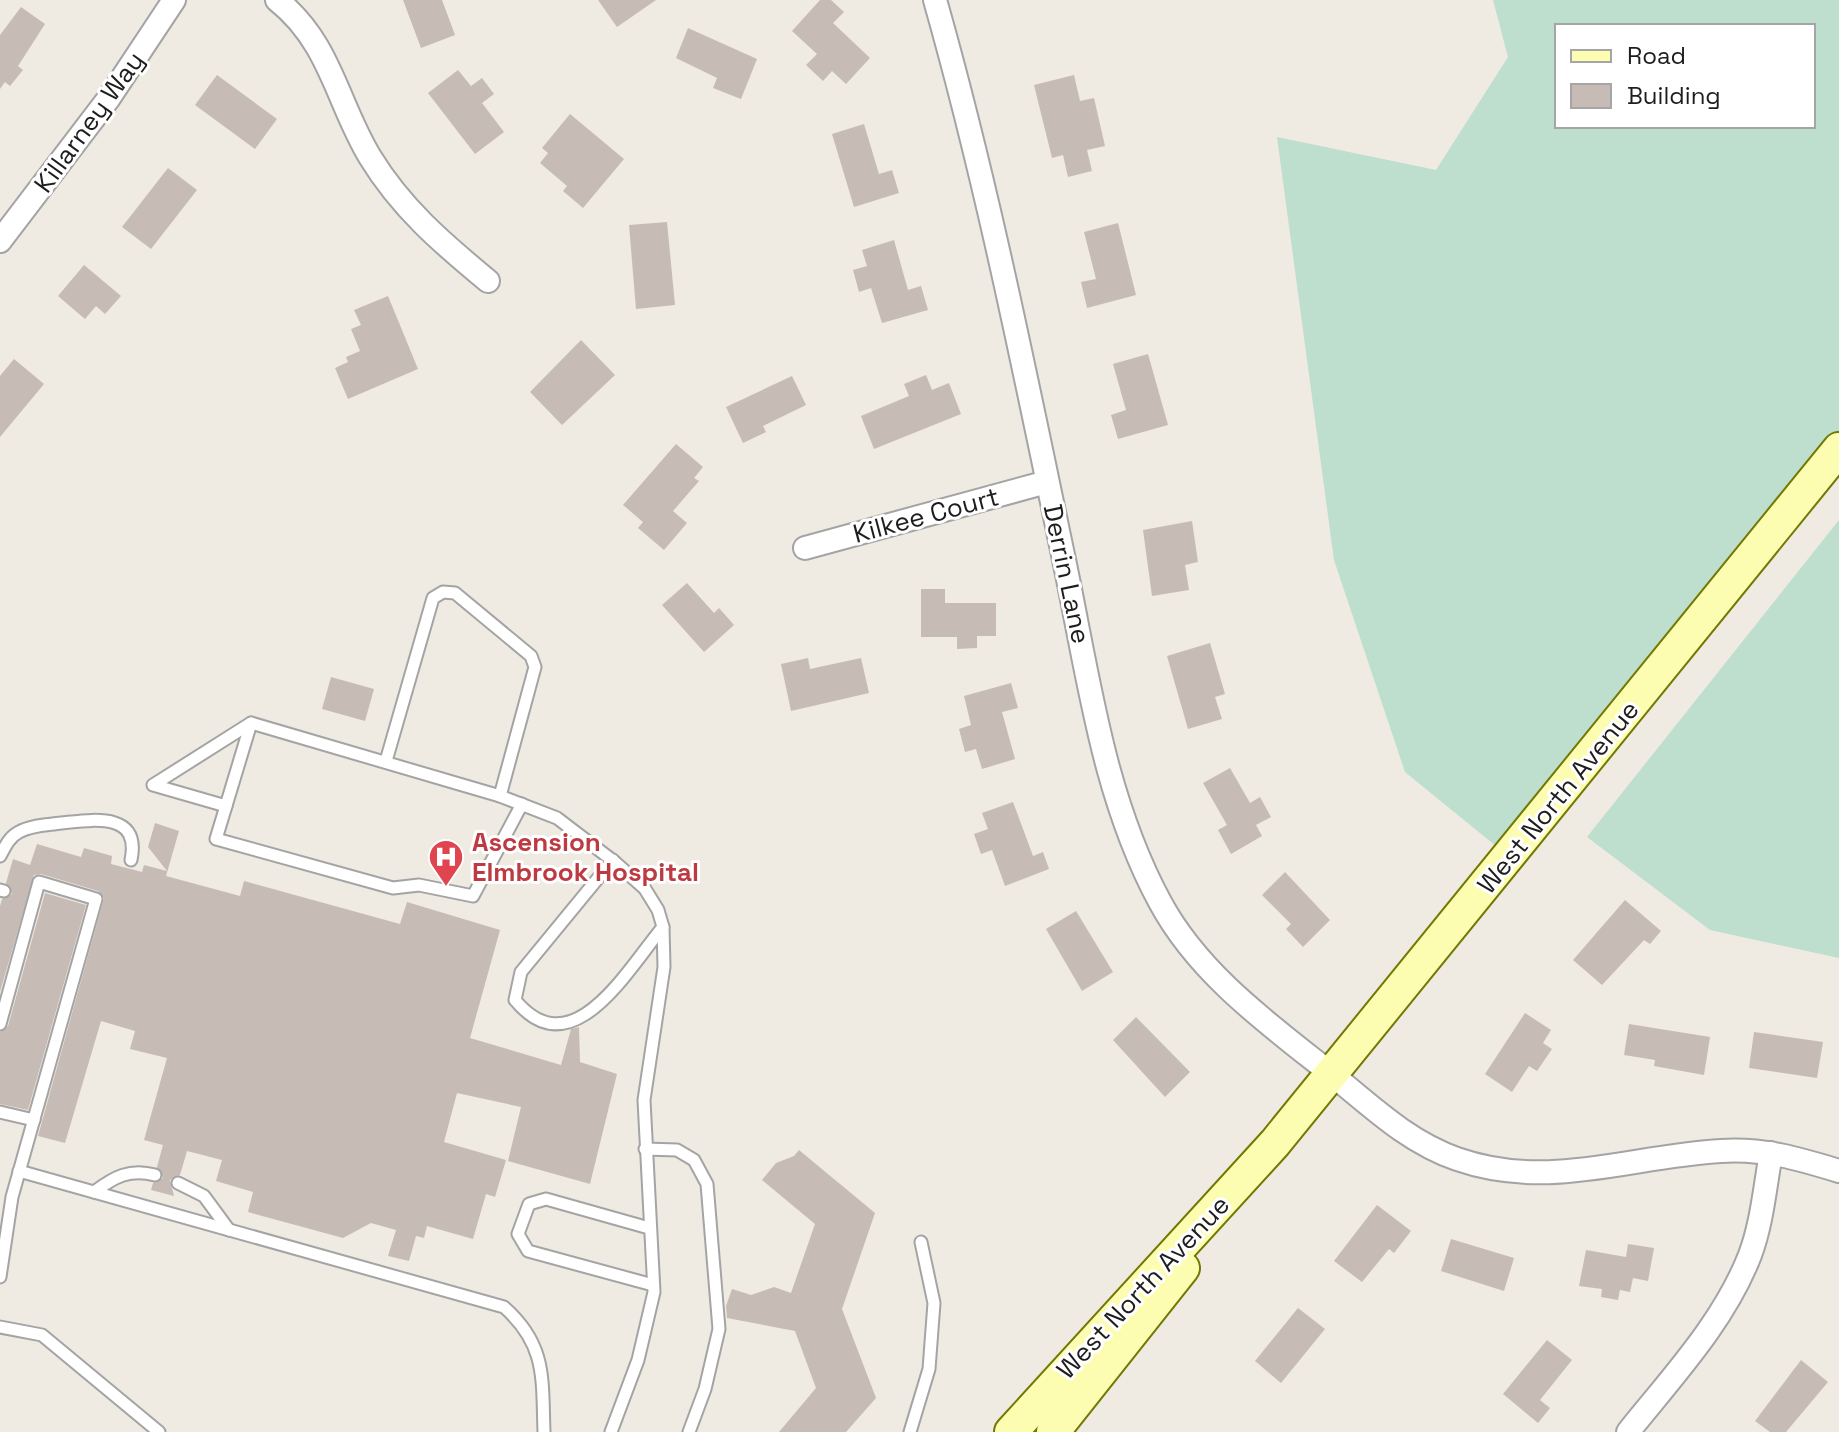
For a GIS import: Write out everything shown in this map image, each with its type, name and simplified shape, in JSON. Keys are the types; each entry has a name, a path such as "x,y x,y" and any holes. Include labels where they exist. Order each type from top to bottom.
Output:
{"main road":[{"name":"West North Avenue","path":"1011,1432 1275,1143 1333,1075 1839,449"},
{"name":"West North Avenue","path":"1053,1432 1164,1294 1275,1143"}],"street":[{"name":"Killarney Way","path":"0,241 109,98 174,0"},
{"path":"277,0 311,37 331,68 368,154 396,197 430,234 488,281"},
{"name":"Derrin Lane","path":"935,0 976,157 1114,796 1135,852 1162,907 1208,968 1269,1025 1398,1129 1454,1158 1535,1174 1592,1171 1718,1151 1771,1153 1839,1171"},
{"name":"Kilkee Court","path":"805,548 1047,482"},
{"path":"1628,1432 1730,1297 1750,1256 1760,1219 1771,1153"}],"lane":[{"path":"386,761 433,598 443,592 455,593 531,656 535,667 500,796"},
{"path":"251,723 216,839 393,888 419,885 473,896 522,804"},
{"path":"226,806 153,785 251,723 500,796 557,818 613,860 645,889 658,910 663,927 664,967 644,1100 653,1285 638,1360 611,1432"},
{"path":"0,856 17,833 31,827 106,818 118,824 127,834 134,846 131,860"},
{"path":"613,860 521,972 515,1000 526,1014 563,1025 589,1016 663,927"},
{"path":"0,1024 39,882 96,899 12,1197 2,1244 0,1277"},
{"path":"0,1112 34,1120"},
{"path":"645,1149 677,1150 694,1160 707,1184 719,1329 705,1389 689,1432"},
{"path":"19,1171 504,1307 520,1322 535,1344 541,1367 544,1432"},
{"path":"94,1192 125,1173 139,1171 155,1175"},
{"path":"178,1183 204,1196 229,1230"},
{"path":"0,1188 12,1197"},
{"path":"649,1228 546,1199 529,1204 518,1234 528,1251 653,1285"},
{"path":"910,1432 929,1369 934,1303 921,1242"},
{"path":"0,1327 42,1335 159,1432"}],"green space":[{"path":"1493,0 1839,0 1839,455 1518,864 1405,772 1334,560 1277,137 1436,170 1508,57"},
{"path":"1839,520 1839,958 1710,930 1587,837"}],"building":[{"path":"403,0 442,0 455,35 421,48"},
{"path":"598,0 656,0 617,27"},
{"path":"820,0 831,0 844,12 833,23 870,58 846,84 832,71 823,81 806,65 817,54 792,31"},
{"path":"21,7 45,24 18,66 23,70 10,86 5,82 0,89 0,35"},
{"path":"688,28 757,59 741,99 713,88 717,78 676,58"},
{"path":"458,70 471,86 482,78 494,94 482,103 504,132 475,154 428,93"},
{"path":"217,75 277,119 255,149 195,105"},
{"path":"1074,75 1080,101 1094,98 1105,146 1087,150 1092,171 1068,177 1063,155 1052,158 1034,85"},
{"path":"570,114 624,159 583,208 563,191 567,186 540,163 548,153 542,148"},
{"path":"864,124 879,174 892,170 899,193 854,207 832,134"},
{"path":"168,168 197,190 151,249 122,227"},
{"path":"667,222 675,305 636,309 629,225"},
{"path":"1118,223 1136,295 1087,308 1081,282 1096,279 1084,232"},
{"path":"894,240 908,290 921,286 928,310 882,323 871,288 859,292 853,270 867,266 862,250"},
{"path":"84,265 121,296 105,314 96,306 85,319 58,296"},
{"path":"388,296 418,369 348,399 335,368 348,362 346,357 360,351 351,329 361,325 354,310"},
{"path":"581,340 615,375 562,425 530,392"},
{"path":"1148,354 1168,425 1118,439 1111,415 1126,410 1113,364"},
{"path":"14,359 44,384 0,437 0,376"},
{"path":"926,375 932,390 949,383 961,414 874,449 861,416 909,396 904,384"},
{"path":"792,376 806,405 763,426 766,432 743,443 726,407"},
{"path":"676,444 703,467 694,478 699,481 673,511 687,523 664,550 638,528 643,522 623,505"},
{"path":"1192,521 1198,562 1185,565 1189,590 1152,596 1143,530"},
{"path":"687,583 714,613 719,608 734,625 704,652 662,605"},
{"path":"921,589 945,589 945,603 996,603 996,636 977,636 977,648 957,649 957,637 921,637"},
{"path":"1210,643 1225,694 1215,697 1222,719 1188,729 1167,656"},
{"path":"808,658 810,669 861,658 869,693 791,711 781,664"},
{"path":"331,677 374,689 365,721 322,709"},
{"path":"1011,683 1018,708 1002,712 1015,759 982,769 976,749 965,752 959,729 971,725 964,696"},
{"path":"1230,768 1250,803 1260,797 1271,817 1256,825 1262,836 1231,854 1218,830 1227,825 1203,783"},
{"path":"1013,802 1033,856 1043,852 1049,869 1005,886 992,850 981,854 974,834 988,829 982,813"},
{"path":"155,823 179,831 166,876 240,896 244,881 400,924 407,902 500,930 470,1038 561,1065 571,1029 579,1027 580,1062 617,1074 590,1184 508,1161 521,1107 457,1093 444,1142 506,1160 495,1197 486,1194 473,1239 427,1226 424,1238 416,1236 409,1261 388,1256 396,1230 371,1223 343,1238 248,1212 253,1192 216,1181 222,1160 187,1151 180,1175 170,1180 174,1196 151,1190 153,1183 163,1178 157,1167 163,1145 144,1140 167,1058 130,1049 135,1031 101,1021 65,1143 38,1136 104,898 98,891 41,874 34,875 0,992 0,906 2,899 12,894 6,883 13,859 30,865 37,844 81,857 84,848 112,856 111,864 142,872 144,865 167,871 148,847"},
{"path":"1285,872 1330,920 1303,947 1286,929 1291,924 1262,895"},
{"path":"45,893 86,905 28,1110 0,1104 0,1032 8,1026"},
{"path":"1625,900 1661,931 1650,944 1644,940 1602,985 1573,960"},
{"path":"1076,911 1113,972 1082,991 1046,929"},
{"path":"1525,1013 1551,1030 1543,1043 1552,1049 1537,1071 1529,1066 1512,1092 1485,1074"},
{"path":"1136,1017 1190,1072 1165,1097 1113,1040"},
{"path":"1629,1024 1710,1037 1704,1075 1654,1066 1655,1060 1624,1055"},
{"path":"1754,1032 1823,1042 1817,1078 1749,1068"},
{"path":"799,1150 875,1213 842,1309 876,1398 846,1432 779,1432 816,1388 795,1331 727,1318 726,1306 732,1289 751,1295 774,1287 791,1293 815,1224 762,1180 776,1163 794,1156"},
{"path":"1377,1205 1411,1231 1394,1253 1389,1249 1362,1282 1334,1261"},
{"path":"1451,1239 1514,1258 1504,1291 1441,1271"},
{"path":"1628,1244 1654,1248 1648,1281 1633,1278 1630,1292 1620,1290 1618,1300 1601,1297 1602,1289 1579,1286 1586,1250 1626,1257"},
{"path":"1298,1308 1325,1329 1281,1383 1255,1361"},
{"path":"1547,1340 1572,1360 1540,1400 1550,1408 1538,1423 1503,1394"},
{"path":"1801,1360 1828,1382 1786,1432 1770,1432 1755,1421"}],"place":[{"name":"Ascension Elmbrook Hospital","path":"446,888"}]}
